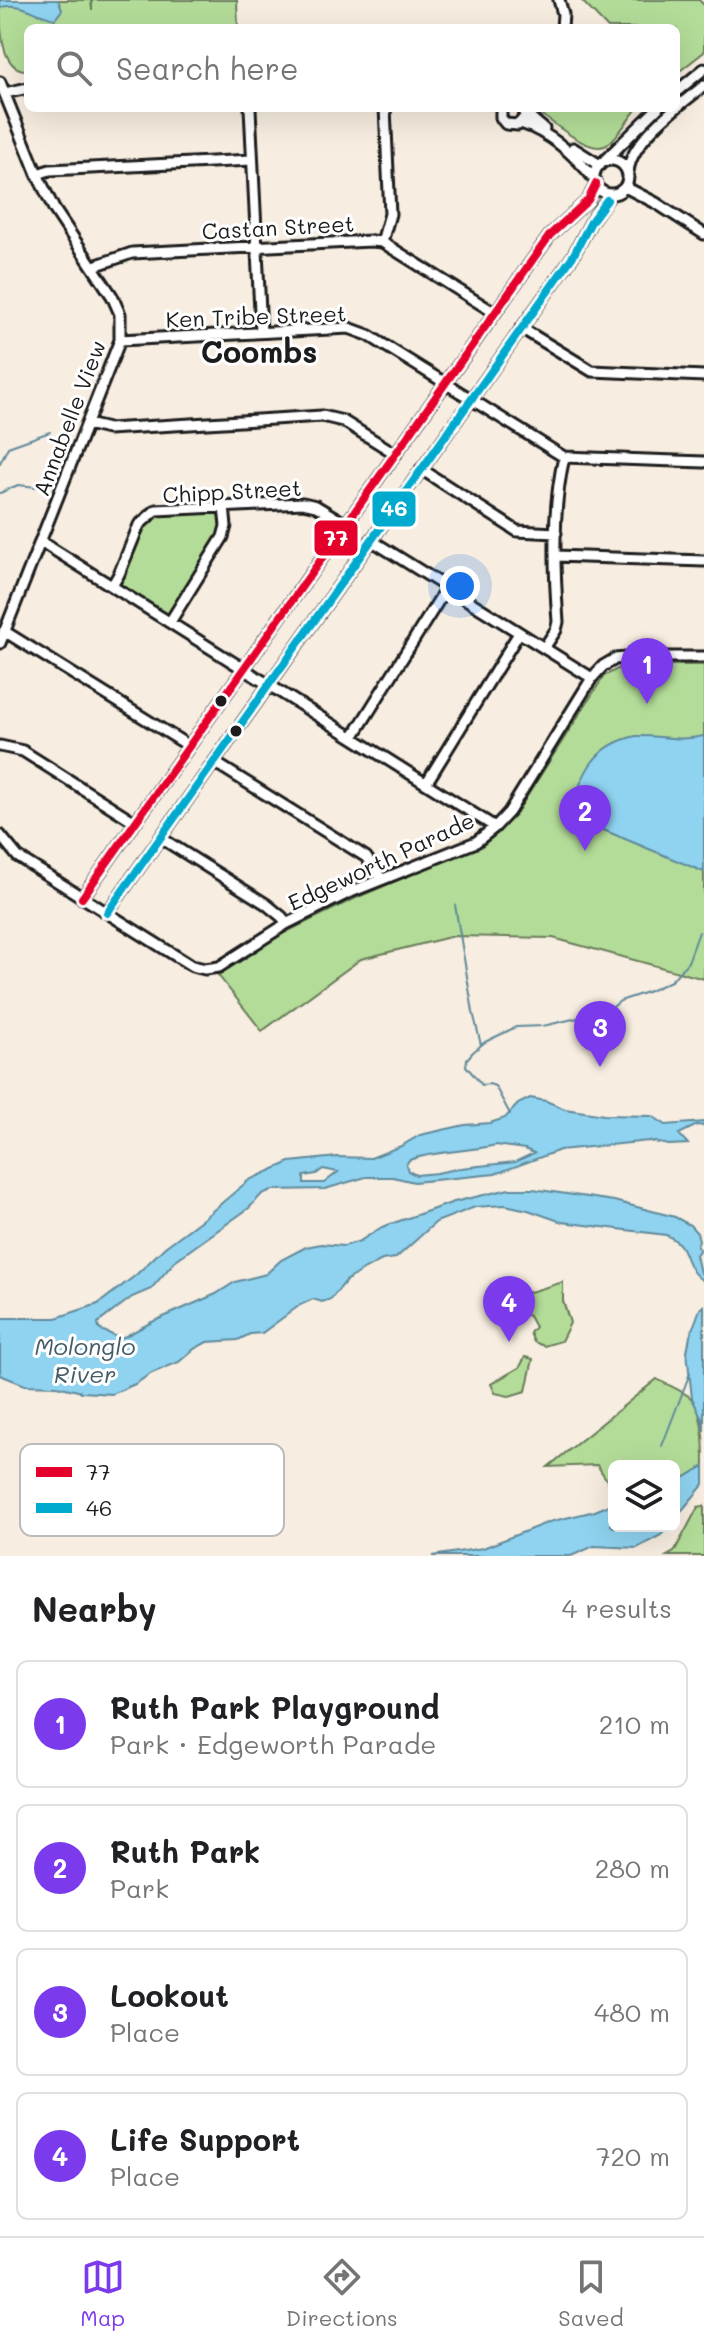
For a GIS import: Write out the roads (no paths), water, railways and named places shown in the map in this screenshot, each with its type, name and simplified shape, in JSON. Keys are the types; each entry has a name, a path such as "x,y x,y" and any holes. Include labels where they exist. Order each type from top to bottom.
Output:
{"street":[{"path":"559,0 564,24"},
{"path":"680,89 704,69"},
{"name":"Annabelle View","path":"0,82 54,209 94,266 120,314 120,340 0,643"},
{"path":"680,105 704,86"},
{"path":"5,93 24,89"},
{"path":"250,112 261,332"},
{"path":"382,242 390,214 385,112"},
{"path":"82,898 550,235 588,200 601,164 654,112"},
{"path":"0,835 18,857 107,913 573,256 592,220 611,194 627,179 629,161 636,149 672,112"},
{"path":"501,113 510,126 523,115"},
{"path":"523,115 529,126 569,152 581,162 602,191 611,194"},
{"path":"523,115 601,164 617,161 622,164 627,179 656,203 704,234"},
{"path":"37,174 50,170 252,160"},
{"name":"Castan Street","path":"94,266 132,253 382,242 495,313"},
{"name":"Ken Tribe Street","path":"120,340 349,328 360,331 564,457"},
{"path":"521,328 592,371 704,376"},
{"path":"87,424 108,429 322,416 343,421 396,454"},
{"path":"544,648 558,622 555,556 558,483 564,457 704,462"},
{"path":"421,469 517,531 556,533"},
{"name":"Chipp Street","path":"112,586 139,525 156,510 303,503 316,506 346,524"},
{"path":"170,622 223,537 226,526 224,507"},
{"path":"371,540 592,678"},
{"path":"40,541 495,827"},
{"path":"555,556 704,561"},
{"path":"353,737 447,587"},
{"path":"4,631 189,746"},
{"path":"427,782 519,633"},
{"name":"Edgeworth Parade","path":"107,913 192,966 205,969 219,967 286,924 381,878 476,842 495,827 517,799 592,678 603,666 615,659 636,657 704,657"},
{"path":"0,746 23,751 135,822"},
{"path":"214,762 366,857 381,878"},
{"path":"161,838 266,904 286,924"}],"water":[{"path":"0,0 58,0 62,10 55,19 20,7 0,8"},
{"path":"636,736 704,736 704,872 606,831 571,809 580,783 600,753"},
{"name":"Molonglo River","path":"530,1098 565,1109 604,1115 652,1116 666,1125 704,1122 704,1126 697,1125 679,1134 688,1144 669,1145 649,1141 560,1150 495,1174 414,1182 393,1177 366,1177 325,1189 272,1190 262,1194 249,1208 176,1260 151,1289 132,1297 98,1323 99,1329 124,1337 235,1282 266,1274 281,1260 306,1247 321,1244 344,1246 360,1241 382,1227 454,1202 509,1189 533,1189 614,1201 675,1217 697,1233 697,1247 700,1249 696,1255 700,1273 704,1271 704,1282 690,1267 678,1243 666,1235 562,1222 505,1205 475,1207 436,1222 396,1258 382,1260 346,1281 331,1299 322,1302 313,1299 300,1305 262,1333 238,1340 207,1342 179,1362 112,1394 25,1385 0,1375 0,1318 56,1318 98,1304 249,1180 290,1162 337,1157 371,1158 420,1135 505,1118 518,1104","holes":["496,1145 534,1153 515,1162 416,1175 408,1171 406,1165 409,1160 420,1157","323,1169 338,1172 324,1183 304,1183 304,1176"]},
{"path":"704,1306 704,1431 692,1398 687,1352 690,1336"},
{"path":"704,1466 704,1484 680,1513 680,1480"},
{"path":"608,1506 608,1532 664,1532 637,1548 594,1546 571,1556 432,1556 483,1548 549,1522"}],"waterway":[{"path":"0,463 8,447 50,432"},
{"path":"0,493 18,485 46,488"},
{"path":"455,905 481,1045"},
{"path":"510,1114 495,1086 482,1085 466,1066 473,1052 485,1042 516,1027 543,1026 608,1011 620,1001 671,981 688,962 699,932"},
{"path":"662,1446 690,1373"}],"place":[{"name":"Ruth Park Playground","path":"647,704"},
{"name":"Ruth Park","path":"585,851"},
{"name":"Lookout","path":"600,1067"},
{"name":"Life Support","path":"509,1342"}],"district":[{"name":"Coombs","path":"259,351"}]}
